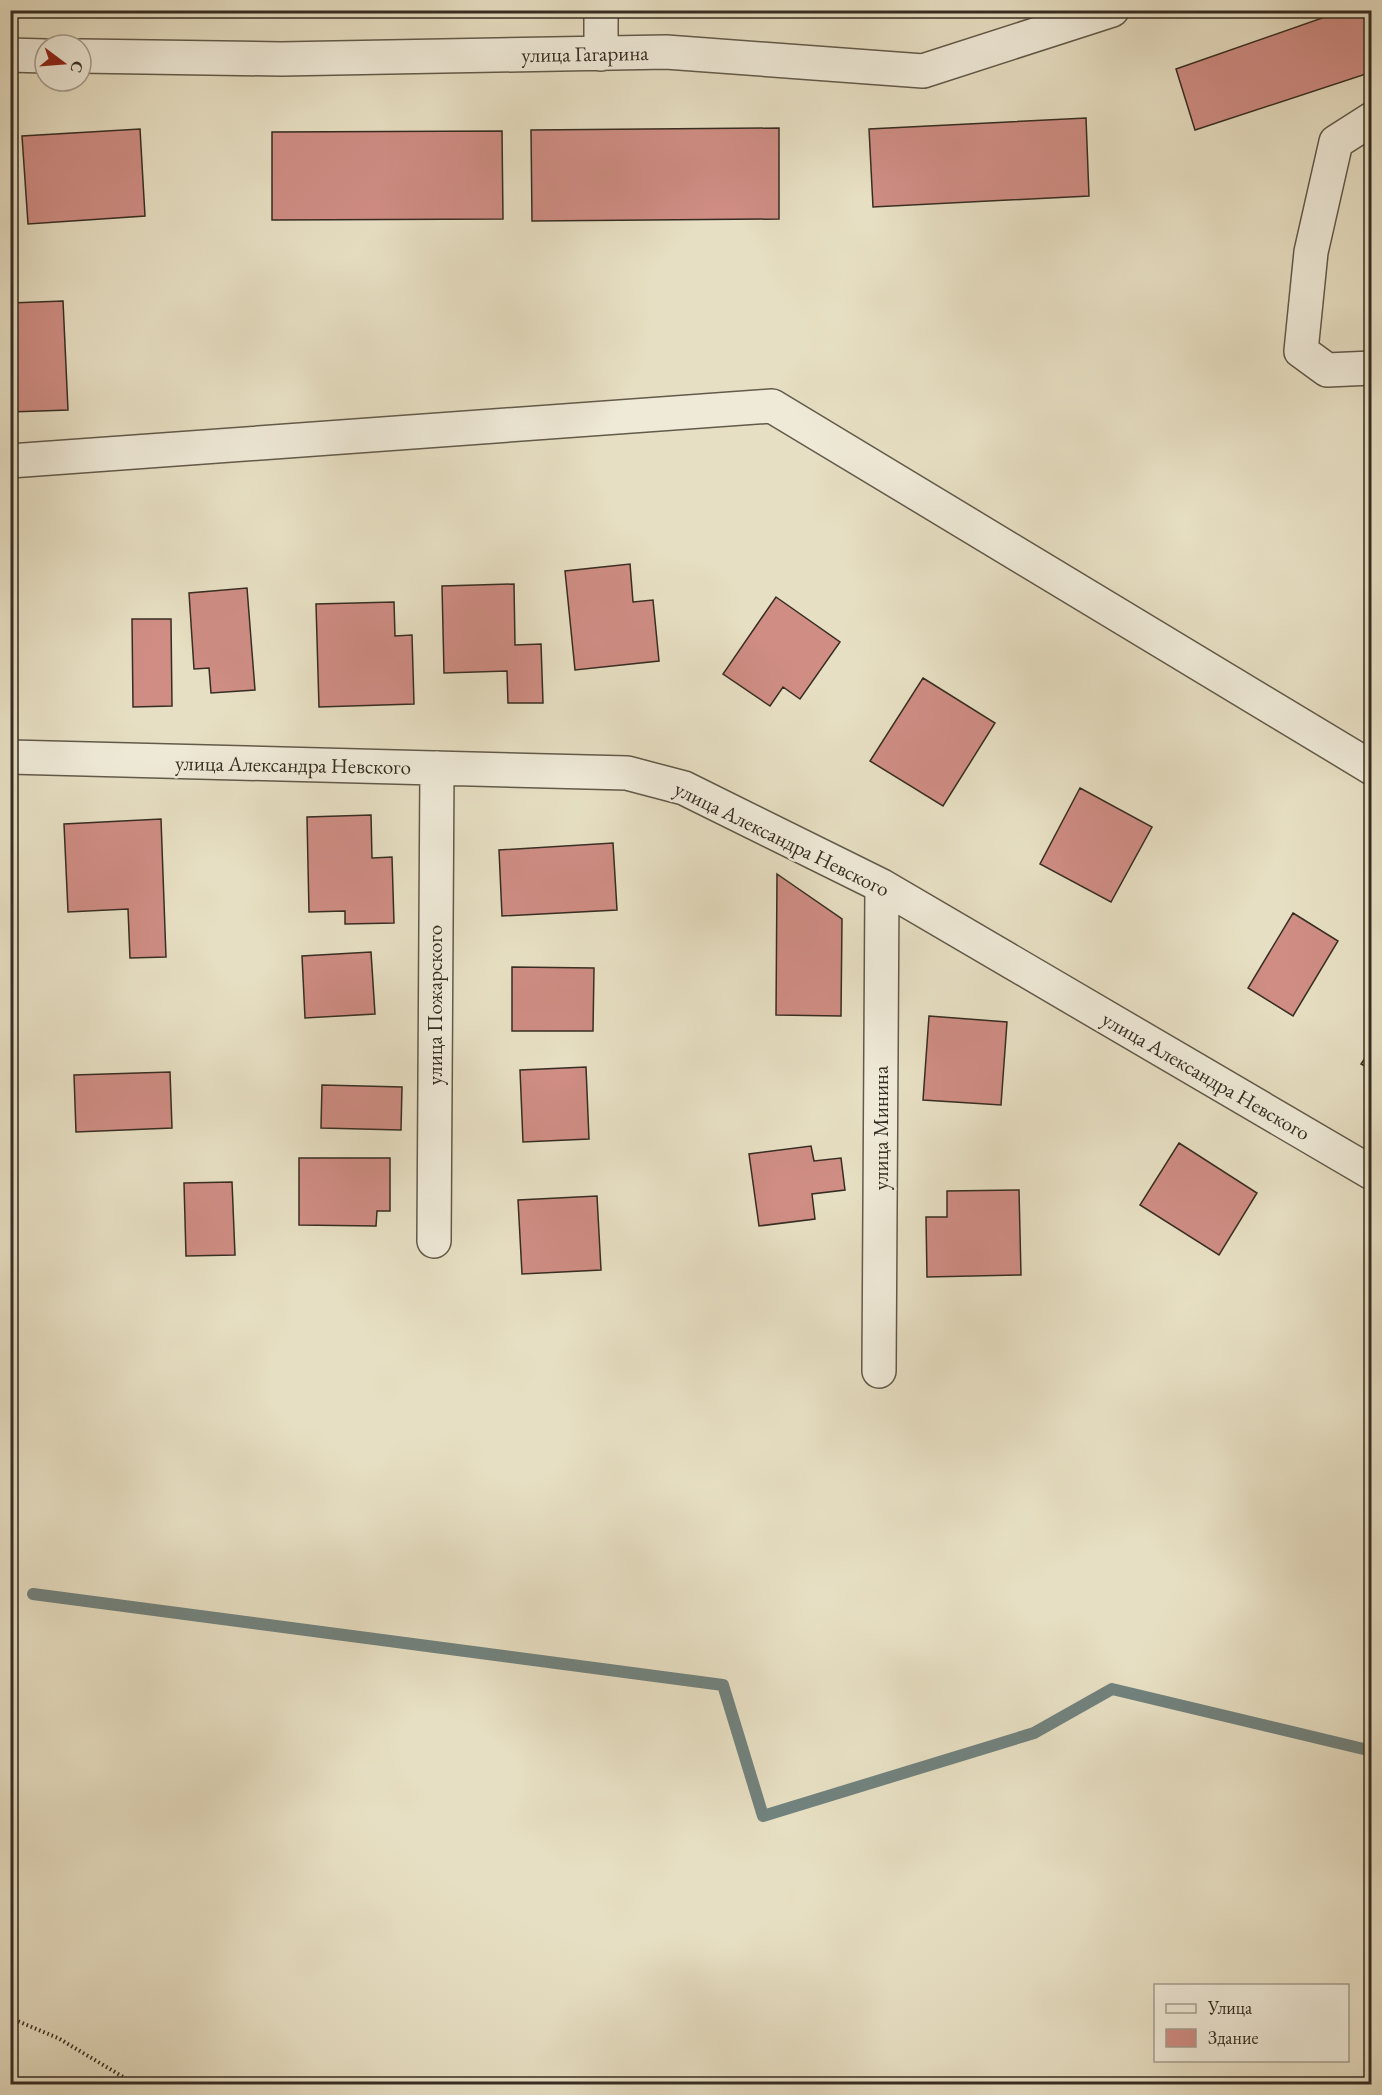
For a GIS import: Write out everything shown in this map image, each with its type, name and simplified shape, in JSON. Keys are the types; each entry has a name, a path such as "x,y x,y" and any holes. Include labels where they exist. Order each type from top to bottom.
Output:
{"street":[{"path":"601,10 601,54"},
{"name":"улица Гагарина","path":"93,56 281,59 666,52 923,71 1080,16 1112,10"},
{"path":"10,55 33,56"},
{"path":"1371,119 1336,142 1311,252 1300,351 1327,370 1371,368"},
{"path":"10,461 772,406 1371,768"},
{"name":"улица Александра Невского","path":"10,758 627,773 684,788 882,886 1371,1173"},
{"name":"улица Пожарского","path":"434,1241 437,768"},
{"name":"улица Минина","path":"879,1371 882,886"}],"path":[{"path":"10,2018 58,2038 135,2085"}],"building":[{"path":"1345,10 1372,10 1372,72 1195,130 1176,69"},
{"path":"1086,118 1089,196 873,207 869,129"},
{"path":"779,128 779,219 532,221 531,130"},
{"path":"140,129 145,216 28,224 22,136"},
{"path":"502,131 503,219 272,220 272,132"},
{"path":"63,301 68,410 10,412 10,303"},
{"path":"630,564 633,602 653,600 659,661 575,670 565,571"},
{"path":"514,584 515,645 541,644 543,703 508,703 507,671 444,673 442,586"},
{"path":"247,588 255,690 211,693 209,668 194,669 189,593"},
{"path":"776,597 840,642 800,699 783,687 770,706 723,674"},
{"path":"394,602 395,636 412,635 414,704 319,707 316,604"},
{"path":"132,619 171,619 172,706 133,707"},
{"path":"923,678 995,723 943,806 870,761"},
{"path":"1080,788 1152,827 1111,902 1040,864"},
{"path":"371,815 372,858 392,857 394,923 345,924 345,911 309,912 307,817"},
{"path":"161,819 166,957 130,958 128,909 68,912 64,824"},
{"path":"613,843 617,910 502,916 499,850"},
{"path":"777,874 842,919 841,1016 776,1015"},
{"path":"1293,913 1338,941 1293,1016 1248,988"},
{"path":"371,952 375,1014 305,1018 302,956"},
{"path":"512,967 594,968 593,1031 512,1031"},
{"path":"929,1016 1007,1022 1001,1105 923,1100"},
{"path":"1372,1048 1372,1070 1361,1064"},
{"path":"586,1067 589,1139 523,1142 520,1070"},
{"path":"170,1072 172,1128 76,1132 74,1075"},
{"path":"322,1085 402,1087 401,1130 321,1128"},
{"path":"1179,1143 1257,1193 1219,1255 1140,1205"},
{"path":"811,1146 814,1161 841,1158 845,1190 812,1194 815,1219 759,1226 749,1154"},
{"path":"299,1158 390,1158 390,1211 377,1211 376,1226 299,1225"},
{"path":"232,1182 235,1255 186,1256 184,1183"},
{"path":"1019,1190 1021,1275 927,1277 926,1217 947,1217 947,1191"},
{"path":"597,1196 601,1270 522,1274 518,1200"}],"waterway":[{"path":"33,1594 723,1685 763,1816 1034,1733 1112,1689 1372,1751"}]}
